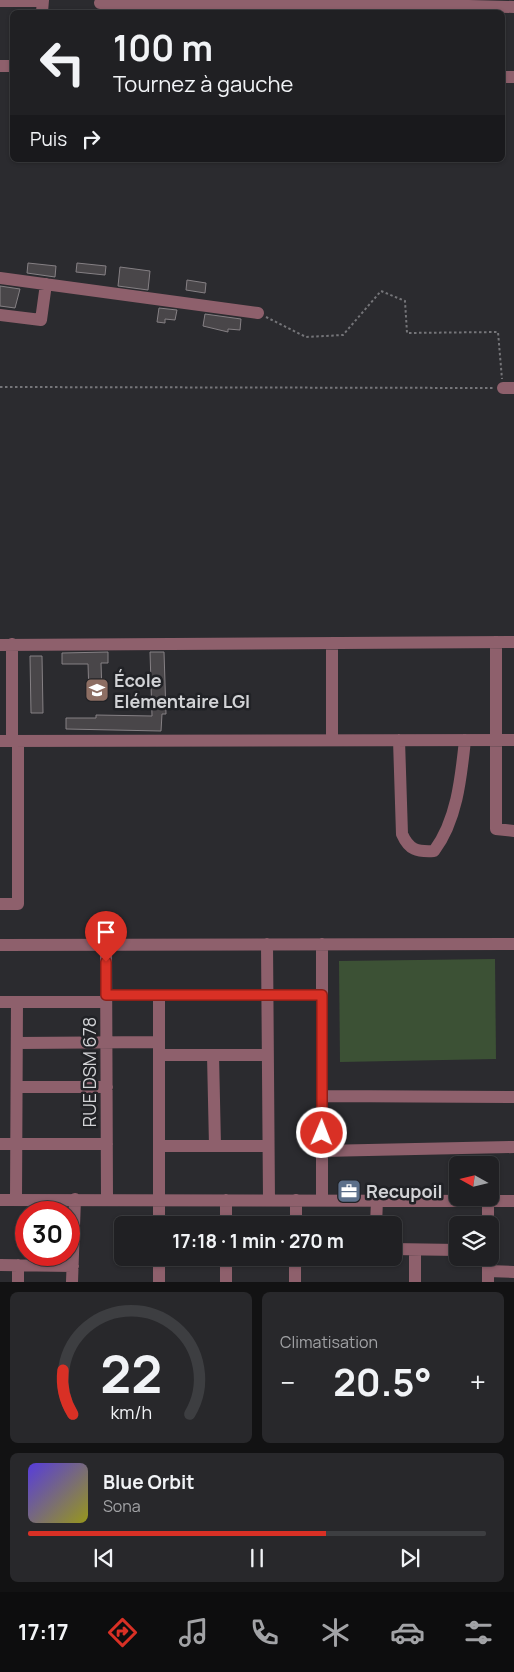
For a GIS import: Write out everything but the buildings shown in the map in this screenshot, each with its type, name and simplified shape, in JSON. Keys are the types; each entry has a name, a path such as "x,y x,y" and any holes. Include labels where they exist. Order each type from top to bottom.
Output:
{"street":[{"path":"0,1 42,4"},
{"path":"100,5 192,6 247,2 335,2 389,6 441,3 514,6"},
{"path":"0,278 258,313"},
{"path":"0,314 41,320 46,284"},
{"path":"496,642 496,828 514,830"},
{"path":"0,904 18,904 6,644 514,642"},
{"path":"332,643 332,740"},
{"path":"399,740 402,834 407,845 413,850 424,852 434,851 442,841 453,812 462,772 465,740"},
{"path":"10,741 514,740"},
{"path":"267,944 266,1056 269,1200"},
{"path":"322,944 322,1200"},
{"path":"0,945 514,944"},
{"name":"RUE DSM 678","path":"106,945 107,1199"},
{"path":"0,1002 159,995 322,995"},
{"path":"159,995 159,1216"},
{"path":"16,1200 17,1002"},
{"path":"17,1042 106,1042 213,1055 266,1056"},
{"path":"213,1055 215,1146"},
{"path":"18,1087 107,1087"},
{"path":"322,1096 514,1098"},
{"path":"0,1144 107,1144"},
{"path":"159,1146 268,1146"},
{"path":"322,1152 514,1147"},
{"path":"0,1200 449,1201"},
{"path":"226,1200 226,1216"},
{"path":"296,1200 296,1216"},
{"path":"376,1216 377,1200"},
{"path":"499,1201 514,1201"},
{"path":"402,1249 449,1250"},
{"path":"415,1250 415,1282"},
{"path":"0,1265 15,1265"},
{"path":"18,1266 18,1282"},
{"path":"72,1282 73,1266"},
{"path":"159,1266 159,1282"},
{"path":"226,1266 226,1282"},
{"path":"295,1266 295,1282"},
{"path":"488,1277 514,1272"}],"path":[{"path":"0,387 509,388 498,332 407,333 405,301 381,291 343,335 306,337 258,313"}],"green space":[{"path":"495,959 496,1059 340,1062 339,961"}],"place":[{"name":"École Elémentaire LGI","path":"97,690"},
{"name":"Recupoil","path":"349,1191"}],"route":[{"path":"106,962 106,995 322,995 322,1133"}]}
